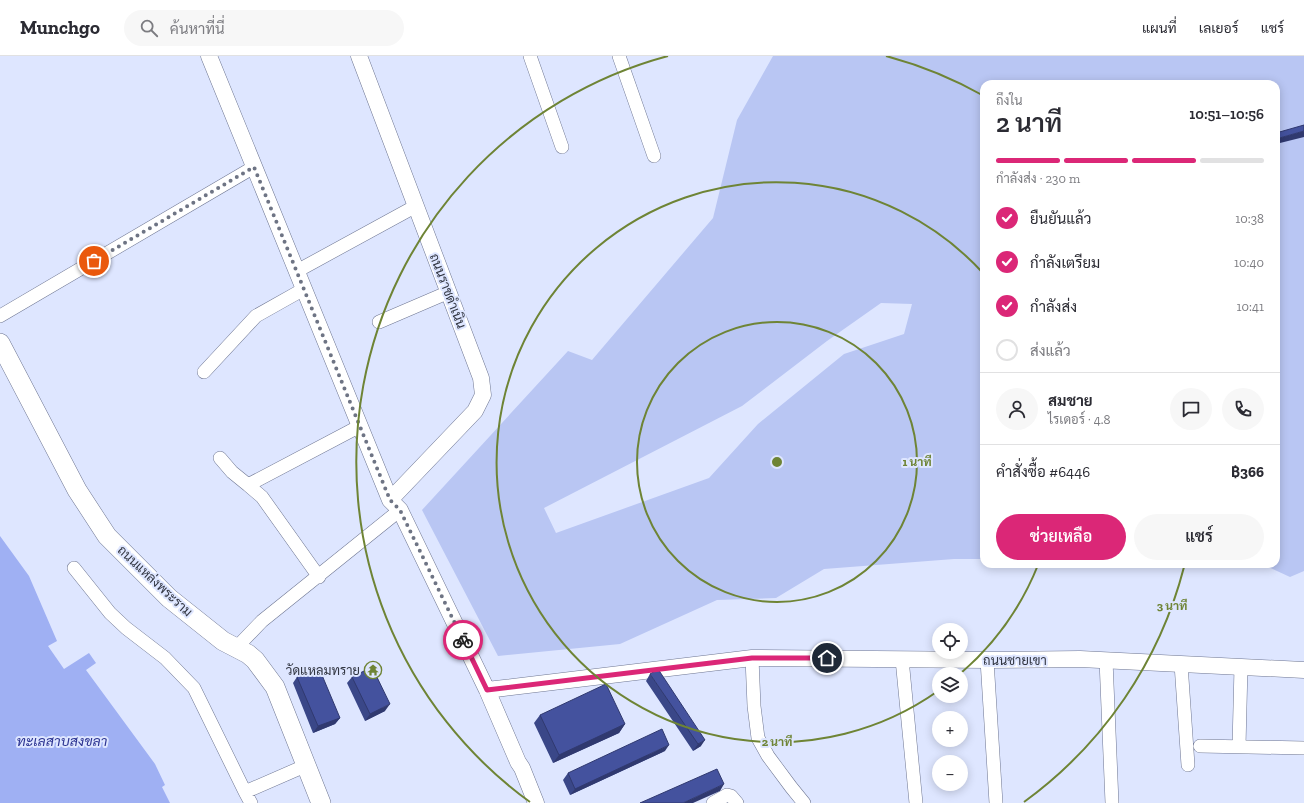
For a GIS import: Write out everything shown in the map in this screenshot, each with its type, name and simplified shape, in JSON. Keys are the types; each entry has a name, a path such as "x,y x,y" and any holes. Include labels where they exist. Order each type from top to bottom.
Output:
{"main road":[{"name":"ถนนแหล่งพระราม","path":"0,343 77,490 106,536 169,598 214,634 248,654 255,660 275,687 321,803"}],"street":[{"path":"209,56 360,426 395,505 487,690 536,803"},
{"name":"ถนนราชดำเนิน","path":"359,56 482,378 483,395 475,411 395,505"},
{"path":"530,56 562,147"},
{"path":"619,56 654,156"},
{"path":"0,316 254,167"},
{"path":"297,271 416,206"},
{"path":"204,372 256,316 304,289"},
{"path":"379,322 449,292"},
{"path":"248,485 360,426"},
{"path":"220,458 232,472 262,497 319,577"},
{"path":"236,648 259,624 319,577 395,505"},
{"path":"74,568 110,613 126,628 161,655 194,688 248,797 307,765"},
{"path":"752,658 754,706 758,738 768,756 804,803"},
{"name":"ถนนชายเขา","path":"487,690 752,658 987,660 1080,659 1304,670"},
{"path":"902,659 916,803"},
{"path":"987,660 996,803"},
{"path":"1106,660 1112,803"},
{"path":"1181,664 1188,765"},
{"path":"1239,746 1241,667"},
{"path":"1200,746 1304,748"},
{"path":"713,803 727,795 730,795 737,803"}],"shaded area":[{"path":"773,56 1304,56 1304,571 1290,577 1271,568 1280,568 1280,80 980,80 980,559 954,559 824,569 776,598 717,600 620,644 498,656 422,510 568,351 592,360 713,218 737,120","holes":["881,303 912,304 904,334 844,354 758,424 709,478 556,533 544,508 742,406 827,341"]}],"water":[{"name":"ทะเลสาบสงขลา","path":"0,536 29,576 57,641 48,646 64,669 89,653 96,663 86,670 155,764 165,785 162,787 170,803 0,803"}],"building":[{"path":"1304,125 1304,131 1280,138 1280,132"},
{"path":"372,667 390,704 370,714 352,677"},
{"path":"319,668 340,718 318,726 297,677"},
{"path":"658,669 705,740 698,744 650,674"},
{"path":"606,684 625,724 559,755 540,715"},
{"path":"662,729 669,745 575,789 568,773"},
{"path":"717,769 724,784 683,803 640,803"}],"way so far":[{"path":"94,261 254,167 390,500 400,510 463,640"}],"place":[{"name":"วัดแหลมทราย","path":"373,670"}],"route":[{"path":"463,640 487,690 752,658 827,658"}]}
